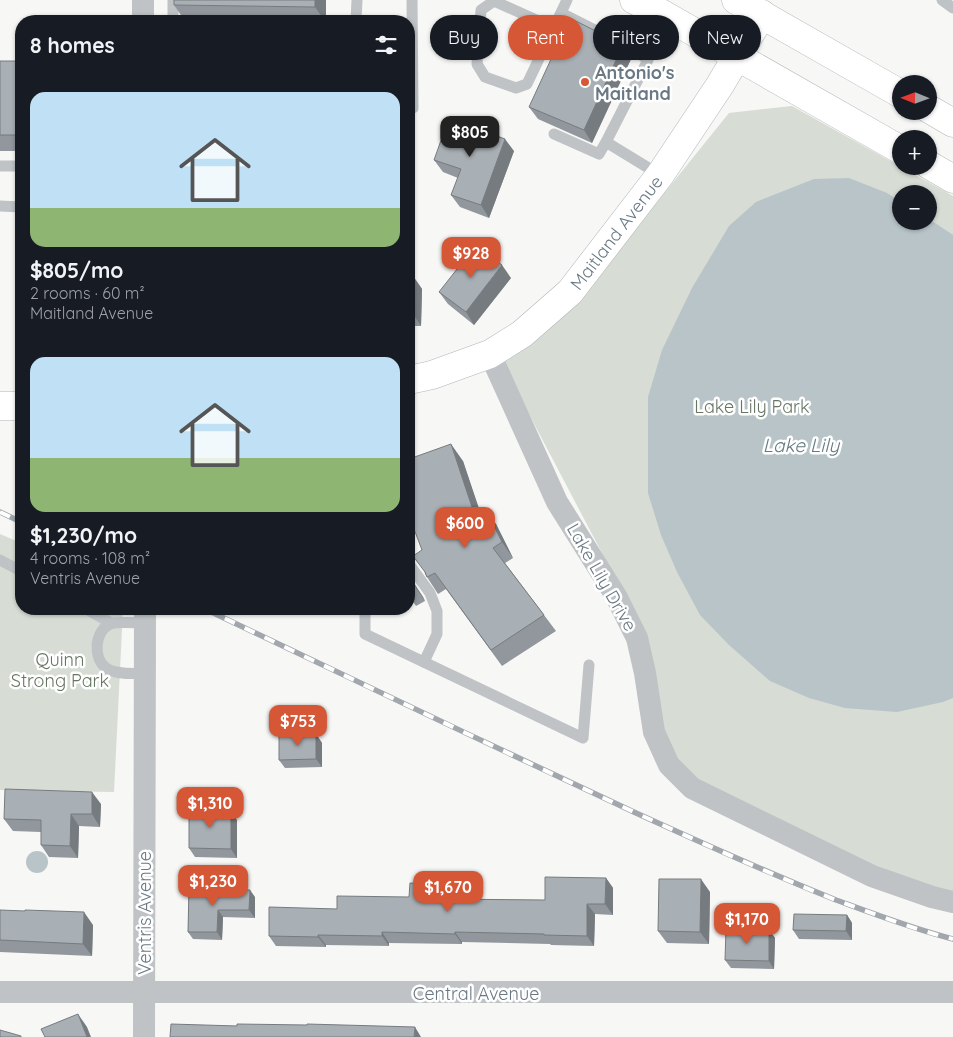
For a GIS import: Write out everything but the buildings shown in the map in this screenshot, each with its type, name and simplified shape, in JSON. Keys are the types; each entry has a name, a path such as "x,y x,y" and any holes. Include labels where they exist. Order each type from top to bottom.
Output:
{"main road":[{"path":"634,0 689,29"},
{"path":"736,0 766,7 892,88"},
{"name":"Maitland Avenue","path":"415,379 432,375 490,354 522,334 570,292 660,175 735,60"},
{"path":"745,60 892,145"},
{"path":"938,114 953,123"},
{"path":"937,170 953,179"},
{"path":"0,406 15,406"}],"street":[{"path":"143,0 143,15"},
{"name":"Lake Lily Drive","path":"490,354 557,502 616,596 638,638 654,732 669,765 692,788 872,876 932,897 953,902"},
{"name":"Ventris Avenue","path":"144,1037 145,616"},
{"name":"Central Avenue","path":"0,992 953,992"}],"lane":[{"path":"173,0 173,15"},
{"path":"356,15 357,0"},
{"path":"412,0 412,15"},
{"path":"554,134 600,154 648,60 636,51 561,13 567,0"},
{"path":"942,0 953,8"},
{"path":"494,1 554,28 527,84 516,88 485,78 477,64 481,10 494,1"},
{"path":"606,142 660,175"},
{"path":"0,166 15,166"},
{"path":"0,206 15,207"},
{"path":"0,560 15,568"},
{"path":"415,572 430,593 437,611 437,634 424,662"},
{"path":"97,615 111,623"},
{"path":"365,615 365,634 583,738 589,665"},
{"path":"144,674 117,672 107,669 100,662 97,655 97,644 100,634 111,623 145,616"}],"green space":[{"name":"Lake Lily Park","path":"792,106 892,162 892,175 915,175 933,185 892,185 892,230 937,230 937,187 953,196 953,894 870,868 696,784 676,761 661,729 645,635 498,355 578,300 729,113"},
{"name":"Quinn Strong Park","path":"0,534 15,540 15,615 123,615 114,792 0,790"}],"water":[{"name":"Lake Lily","path":"849,178 892,196 892,230 937,230 937,224 953,235 953,698 897,712 845,708 809,698 770,681 729,645 700,615 677,572 661,535 648,493 648,397 662,350 692,288 729,226 756,202 814,179"},
{"path":"37,851 45,854 48,862 45,870 37,873 29,870 26,862 29,854"}],"railway":[{"path":"0,512 15,519"},
{"path":"218,615 582,788 735,858 836,900 908,926 953,939"}],"place":[{"name":"Antonio's Maitland","path":"585,82"}]}
